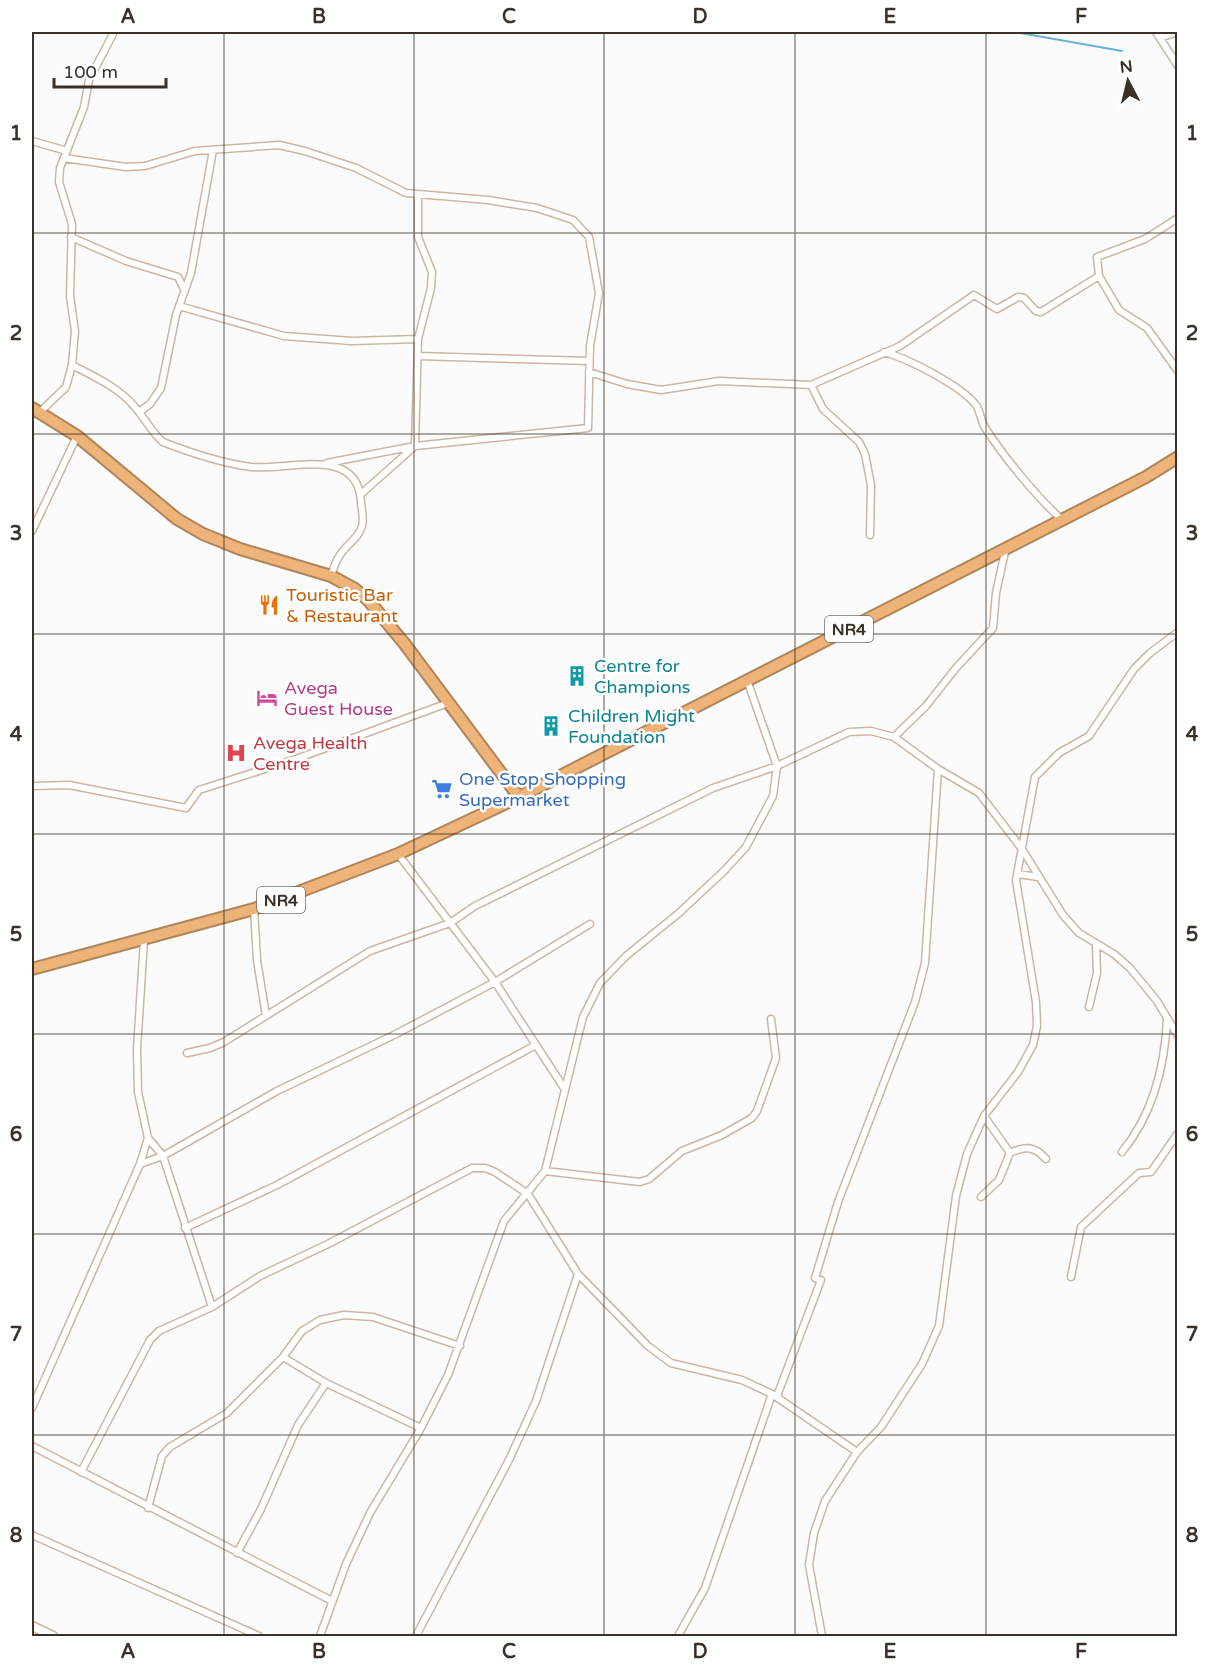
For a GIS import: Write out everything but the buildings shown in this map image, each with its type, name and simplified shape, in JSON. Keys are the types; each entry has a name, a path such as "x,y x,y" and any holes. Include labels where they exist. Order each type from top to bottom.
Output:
{"highway":[{"path":"36,410 77,436 177,519 203,534 269,559 331,576 368,600 519,797"},
{"name":"NR4","path":"32,969 254,909 398,854 519,797 1146,477 1178,457"}],"street":[{"path":"36,410 66,387 72,365 75,331 70,296 72,224 59,182 60,168 84,107 89,80 114,32"},
{"path":"1156,32 1178,66"},
{"path":"1160,38 1177,32"},
{"path":"32,141 67,151"},
{"path":"64,158 126,167 146,166 195,151 279,145 356,168 406,193 418,196 458,196 537,208 573,220 583,228 589,237 599,293 589,372 589,423 585,429 415,446 322,464 248,467 183,450 163,442 154,435 139,412 110,385 72,365"},
{"path":"139,412 150,404 161,388 179,306 191,273 213,150"},
{"path":"361,494 415,446 418,339 431,288 432,272 418,237 418,196"},
{"path":"1178,218 1145,239 1097,257 1100,276 1119,310 1147,328 1178,371"},
{"path":"71,237 126,261 178,277 185,291"},
{"path":"589,372 627,384 661,390 719,381 811,385 900,346 974,295 997,309 1018,297 1024,298 1036,311 1041,312 1100,276"},
{"path":"179,306 284,336 352,341 418,339"},
{"path":"884,352 896,355 960,390 977,406 984,425 1042,502 1061,519"},
{"path":"418,356 590,361"},
{"path":"811,385 823,409 859,442 865,454 871,485 870,535"},
{"path":"32,531 77,436"},
{"path":"322,464 346,472 355,482 361,494 360,533 340,554 331,576"},
{"path":"894,737 926,706 956,668 993,628 996,593 1006,547"},
{"path":"822,1636 809,1565 814,1533 825,1501 857,1452 881,1427 910,1382 939,1326 956,1196 967,1154 984,1116 1018,1072 1033,1045 1037,1026 1033,980 1017,892 1035,777 1059,753 1089,736 1134,669 1149,653 1178,632"},
{"path":"320,1636 332,1601 370,1513 421,1428 460,1346 504,1221 545,1171 564,1088 584,1017 600,983 626,956 717,878 746,846 773,796 777,766 747,680"},
{"path":"32,786 69,785 186,808 199,789 296,759 448,703"},
{"path":"187,1053 210,1048 370,951 450,922 475,906 713,788 777,766 858,729 894,737 938,769 979,793 1022,849 1063,915 1079,933 1114,954 1130,968 1167,1017 1178,1036"},
{"path":"772,1394 777,1396 821,1280 815,1278 838,1202 915,1002 925,963 938,769"},
{"path":"398,854 495,982 534,1046 564,1088"},
{"path":"1018,874 1038,877"},
{"path":"254,909 257,960 266,1016"},
{"path":"140,1164 163,1156 277,1091 394,1035 495,982 591,924"},
{"path":"144,940 137,1049 138,1092 148,1138 163,1156 212,1306"},
{"path":"1089,1007 1097,973 1096,945"},
{"path":"1122,1152 1137,1134 1158,1080 1166,1043 1167,1017"},
{"path":"545,1171 640,1182 649,1179 682,1151 722,1135 752,1118 760,1104 776,1058 771,1019"},
{"path":"185,1228 277,1185 534,1046"},
{"path":"984,1116 1010,1153"},
{"path":"1071,1277 1081,1227 1139,1173 1151,1172 1178,1133"},
{"path":"32,1408 140,1164 148,1138"},
{"path":"1010,1153 1029,1147 1039,1151 1046,1159"},
{"path":"981,1197 999,1180 1010,1153"},
{"path":"81,1472 150,1340 159,1331 212,1306 260,1276 328,1244 472,1168 485,1168 495,1172 528,1194 578,1274 648,1346 671,1364 742,1380 772,1394 857,1452"},
{"path":"416,1636 509,1460 537,1401 578,1274"},
{"path":"148,1508 162,1456 170,1447 227,1413 283,1357 302,1331 320,1320 344,1315 373,1317 460,1346"},
{"path":"283,1357 326,1383 421,1428"},
{"path":"237,1553 261,1509 298,1425 326,1383"},
{"path":"678,1636 705,1588 772,1394"},
{"path":"32,1446 148,1508 332,1601"},
{"path":"32,1535 259,1636"},
{"path":"32,1626 53,1636"}],"waterway":[{"path":"1014,32 1122,51"}],"place":[{"name":"Touristic Bar & Restaurant","path":"269,605"},
{"name":"Centre for Champions","path":"577,676"},
{"name":"Avega Guest House","path":"267,698"},
{"name":"Children Might Foundation","path":"551,726"},
{"name":"Avega Health Centre","path":"236,753"},
{"name":"One Stop Shopping Supermarket","path":"442,789"}]}
